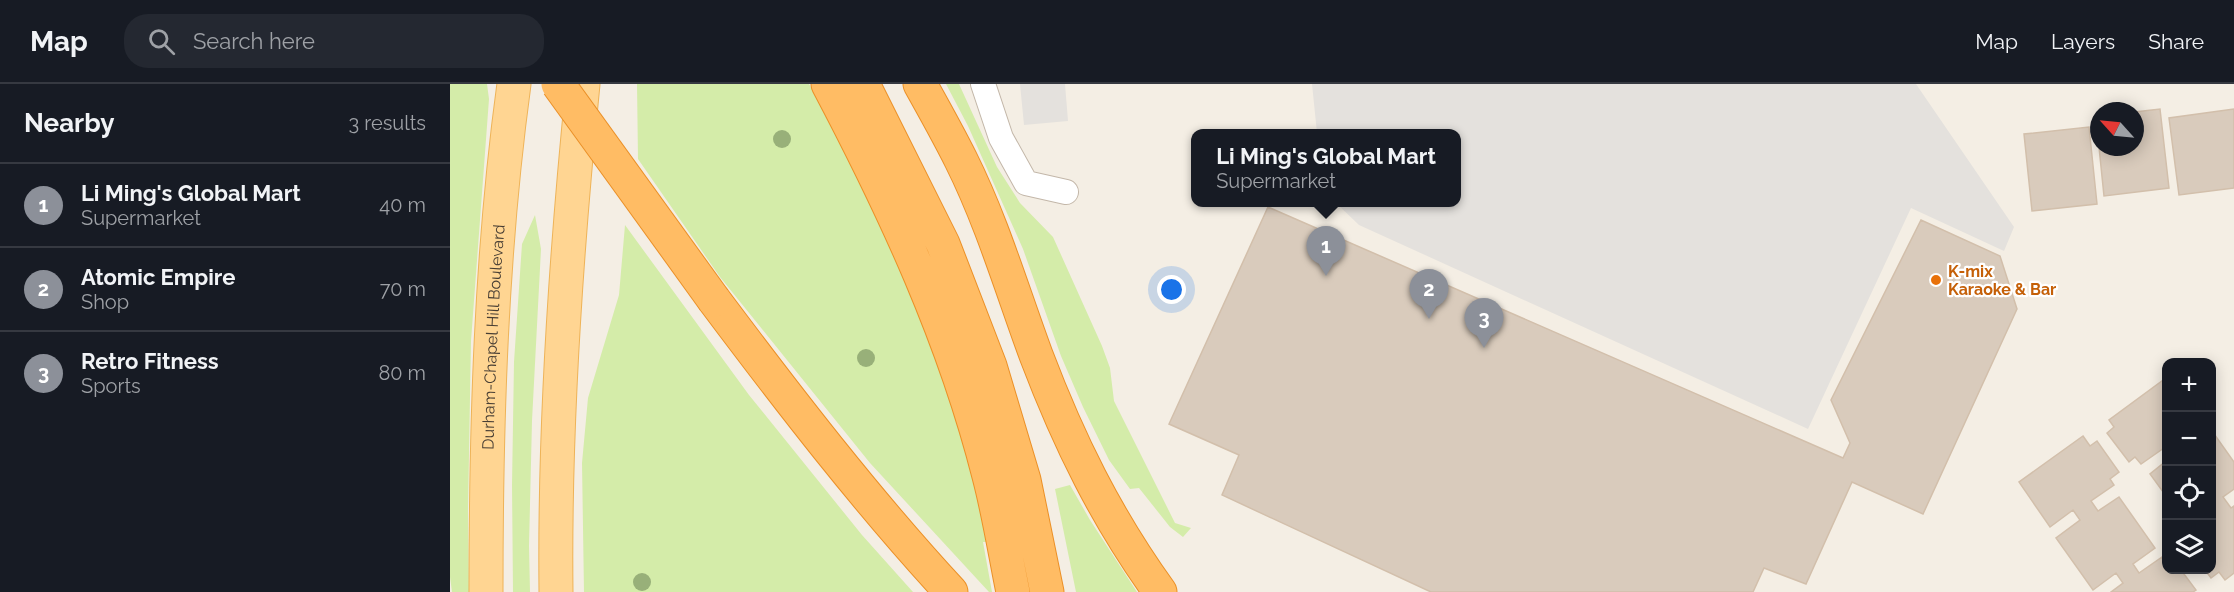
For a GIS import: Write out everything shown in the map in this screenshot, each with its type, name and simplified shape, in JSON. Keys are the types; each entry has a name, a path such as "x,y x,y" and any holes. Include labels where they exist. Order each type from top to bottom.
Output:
{"highway":[{"path":"558,84 791,403 921,560 951,592"},
{"path":"828,84 870,163 923,281 963,387 990,476 1013,592"},
{"path":"863,84 943,244 990,366 1024,480 1047,592"},
{"path":"920,84 962,161 996,242 1037,357 1082,463 1134,556 1160,592"}],"main road":[{"name":"Durham-Chapel Hill Boulevard","path":"486,592 490,390 496,254 514,84"},
{"path":"556,592 555,492 559,396 568,248 583,84"}],"street":[{"path":"983,84 1001,138 1026,183 1066,192"}],"green space":[{"path":"450,84 487,84 489,99 471,341 469,592 452,592 450,577"},
{"path":"637,84 809,84 832,121 884,229 922,318 966,448 990,542 983,542 992,592 989,592 870,463 720,277 638,159"},
{"path":"946,84 959,84 997,167 1020,203 1053,237 1102,346 1110,368 1114,401 1175,523 1191,528 1183,537 1170,527 1139,488 1130,489 1109,460 1061,356 1023,249 968,126"},
{"path":"535,215 541,249 532,421 530,592 513,592 514,362 522,244"},
{"path":"625,225 749,395 862,535 913,592 584,592 582,463 588,398 619,295"},
{"path":"1070,485 1137,592 1076,592 1055,489"}],"shaded area":[{"path":"1020,84 1065,84 1068,121 1024,125"},
{"path":"1312,84 1916,84 2014,227 2004,251 1911,208 1808,429 1359,225 1340,207 1461,207 1461,129 1317,129"}],"building":[{"path":"2160,109 2169,188 2104,196 2100,156 2144,156 2144,111"},
{"path":"2234,109 2234,188 2179,195 2169,118"},
{"path":"2089,127 2090,156 2092,156 2097,204 2032,211 2024,134"},
{"path":"1268,207 1843,458 1850,443 1831,400 1921,220 2000,256 2017,309 1923,514 1852,482 1806,584 1764,568 1753,592 1431,592 1222,495 1239,455 1169,424"},
{"path":"2162,381 2162,449 2141,464 2135,457 2129,462 2107,433 2114,427 2109,420"},
{"path":"2083,436 2090,446 2097,441 2119,472 2110,479 2114,485 2091,501 2098,511 2119,497 2155,548 2133,564 2139,573 2162,557 2162,574 2184,574 2196,590 2193,592 2111,592 2123,583 2116,573 2093,590 2056,538 2080,520 2073,510 2050,527 2019,482"},
{"path":"2216,437 2234,462 2234,489 2223,497 2231,508 2234,506 2234,573 2225,580 2219,572 2211,578 2208,574 2216,574"},
{"path":"2162,464 2162,490 2150,474"}],"place":[{"name":"Li Ming's Global Mart","path":"1326,276"},
{"name":"K-mix Karaoke & Bar","path":"1936,280"},
{"name":"Atomic Empire","path":"1429,319"},
{"name":"Retro Fitness","path":"1484,348"}]}
